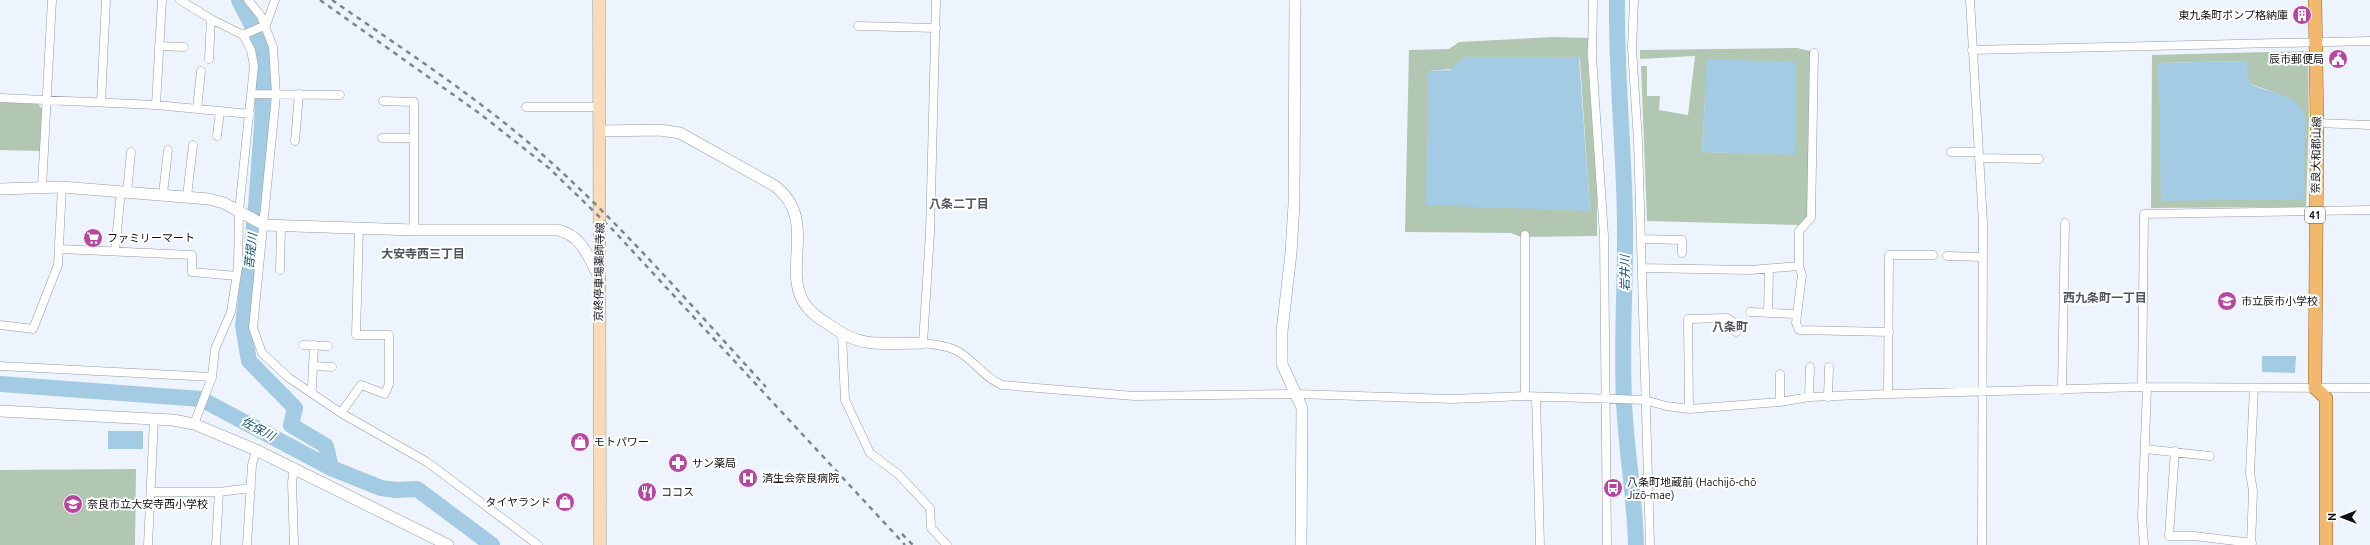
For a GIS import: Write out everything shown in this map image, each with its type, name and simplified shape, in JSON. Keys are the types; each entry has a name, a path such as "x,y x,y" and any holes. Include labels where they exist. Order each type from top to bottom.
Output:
{"main road":[{"name":"京終停車場薬師寺線","path":"599,0 600,131 598,275 600,545"},
{"name":"奈良大和郡山線","path":"2315,388 2315,210 2317,123 2316,0"},
{"path":"2315,388 2326,398 2326,545"}],"street":[{"path":"42,187 52,0"},
{"path":"101,102 106,0"},
{"path":"156,105 162,0"},
{"path":"180,0 211,19 245,34 251,50 254,66 255,95 250,114 241,212 238,267 231,312 215,349 211,380 195,419"},
{"path":"248,0 265,25 273,47 274,95 253,328 255,338 262,353 274,366 341,413 427,462 538,545"},
{"path":"245,34 265,25 275,0"},
{"path":"923,344 930,233 932,92 936,28 936,0"},
{"path":"1295,0 1294,204 1291,253 1282,331 1282,364 1302,408 1301,545"},
{"path":"1593,0 1592,56 1604,236 1608,399 1607,545"},
{"path":"1634,0 1632,48 1641,239 1643,400 1650,545"},
{"path":"1970,0 1983,257 1981,393 1982,545"},
{"path":"209,59 211,19"},
{"path":"858,26 936,28"},
{"path":"1972,50 2370,41"},
{"path":"159,46 184,47"},
{"path":"1814,54 1811,218 1799,231 1799,266 1801,288 1795,314 1799,330 1889,332"},
{"path":"196,108 201,72"},
{"path":"295,141 299,94"},
{"path":"255,95 340,95"},
{"path":"0,98 156,105 250,114"},
{"path":"383,101 414,102 414,230"},
{"path":"526,107 600,106"},
{"path":"217,136 220,111"},
{"path":"2317,123 2370,125"},
{"path":"600,131 660,130 680,133 775,186 785,194 796,217 798,282 801,298 812,314 842,334 865,342 938,345 961,353 990,380 1002,385 1134,396 1296,394 1452,400 1489,396 1643,400 1666,406 1689,409 1780,402 1809,398 1888,394 2145,388 2370,388"},
{"path":"382,138 414,138"},
{"path":"187,196 193,144"},
{"path":"163,194 168,150"},
{"path":"116,251 131,152"},
{"path":"1951,152 2039,159"},
{"path":"0,325 33,329 58,265 62,187"},
{"path":"0,189 62,187 187,196 216,201 241,212 262,224 281,226 564,232 576,238 583,245 598,275"},
{"path":"2144,545 2142,518 2145,449 2144,214 2370,210"},
{"path":"2062,390 2065,223"},
{"path":"280,270 281,226"},
{"path":"341,413 361,385 385,394 389,384 389,334 356,335 359,228"},
{"path":"1525,396 1526,235"},
{"path":"1641,239 1682,240 1682,254"},
{"path":"60,249 192,255 192,272 236,276"},
{"path":"1888,394 1889,255 1933,255"},
{"path":"1947,256 1983,257"},
{"path":"1642,268 1769,269 1799,266"},
{"path":"1768,313 1769,269"},
{"path":"1750,312 1795,314"},
{"path":"1689,409 1688,319 1727,318 1736,324 1736,332"},
{"path":"842,334 845,400 870,453 898,474 930,508 931,528 947,545"},
{"path":"303,345 328,346"},
{"path":"309,391 312,387 314,345"},
{"path":"0,366 211,380"},
{"path":"313,366 332,367"},
{"path":"1809,398 1810,367"},
{"path":"1828,397 1829,367"},
{"path":"1780,374 1780,402"},
{"path":"2175,451 2169,536 2208,541 2252,544 2253,491 2250,473 2254,388"},
{"path":"1536,397 1540,545"},
{"path":"0,411 154,419 195,419 448,545"},
{"path":"148,545 154,419"},
{"path":"2145,449 2175,451 2210,456"},
{"path":"248,545 252,465 256,450"},
{"path":"294,469 292,482 294,545"},
{"path":"151,492 220,492 251,488"},
{"path":"216,545 220,492"}],"green space":[{"path":"1554,37 1590,38 1587,51 1597,186 1597,236 1521,237 1511,233 1405,232 1409,50 1449,49 1459,42","holes":["1579,57 1590,211 1429,71"]},
{"path":"1797,48 1810,51 1807,217 1800,225 1647,221 1641,66 1647,66 1647,96 1660,96 1659,110 1688,115 1695,56 1640,59 1640,50","holes":["1705,100 1795,154 1702,152"]},
{"path":"2308,51 2309,120 2306,207 2151,208 2152,55","holes":["2247,61 2247,77 2251,84 2294,100 2158,63"]},
{"path":"0,102 38,104 42,109 40,151 0,150"},
{"path":"136,469 135,545 0,545 0,470"}],"water":[{"path":"1464,57 1579,57 1590,211 1426,205 1428,71 1450,70"},
{"path":"1707,59 1796,62 1795,155 1702,152"},
{"path":"2247,61 2247,77 2251,84 2291,99 2298,104 2302,111 2305,120 2303,199 2161,201 2158,63"},
{"path":"2262,356 2296,356 2295,373 2262,372"},
{"path":"108,431 143,431 143,449 108,449"}],"waterway":[{"name":"菩提川","path":"239,0 257,35 264,60 262,125 256,207 243,326 249,361 295,408 291,425 326,446 331,468"},
{"name":"岩井川","path":"1617,0 1625,221 1623,369 1626,434 1636,545"},
{"name":"佐保川","path":"0,384 201,399 331,468 381,488 396,490 417,489 492,545"}],"railway":[{"path":"320,0 479,113 549,168 613,230 905,545"},
{"path":"332,0 417,58 473,99 527,141 553,164 636,245 766,387"},
{"path":"902,534 913,545"}],"place":[{"name":"東九条町ポンプ格納庫","path":"2302,15"},
{"name":"辰市郵便局","path":"2338,59"},
{"name":"ファミリーマート","path":"93,238"},
{"name":"市立辰市小学校","path":"2227,301"},
{"name":"モトパワー","path":"580,442"},
{"name":"サン薬局","path":"678,463"},
{"name":"済生会奈良病院","path":"748,478"},
{"name":"八条町地蔵前 (Hachijō-chō Jizō-mae)","path":"1613,488"},
{"name":"ココス","path":"647,492"},
{"name":"タイヤランド","path":"565,502"},
{"name":"奈良市立大安寺西小学校","path":"73,504"}],"district":[{"name":"八条二丁目","path":"959,204"},
{"name":"大安寺西三丁目","path":"423,254"},
{"name":"西九条町一丁目","path":"2105,298"},
{"name":"八条町","path":"1730,327"}]}
